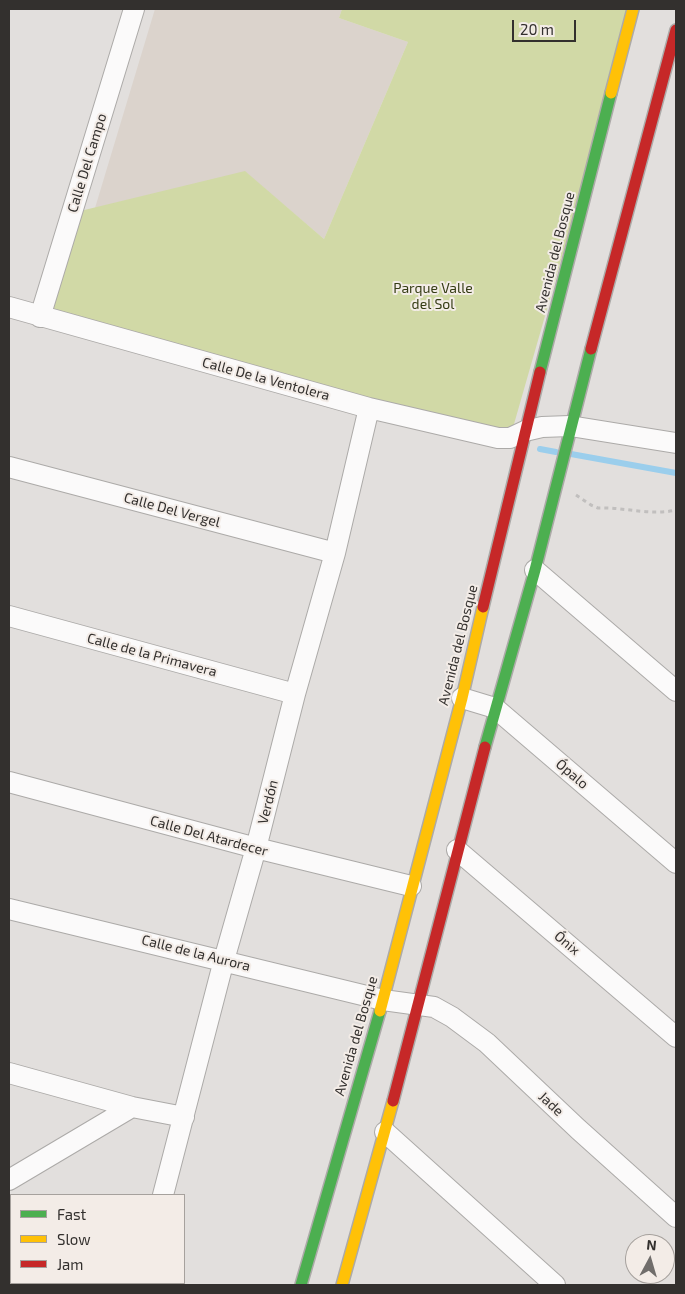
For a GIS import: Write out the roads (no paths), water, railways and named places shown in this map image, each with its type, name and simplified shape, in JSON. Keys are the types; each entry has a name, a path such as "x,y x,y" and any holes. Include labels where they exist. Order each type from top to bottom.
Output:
{"street":[{"name":"Calle Del Campo","path":"40,317 134,9"},
{"name":"Avenida del Bosque","path":"302,1285 382,1000 462,698 525,431 633,9"},
{"path":"342,1285 385,1132 495,708 535,570 568,434 676,30"},
{"name":"Calle De la Ventolera","path":"9,307 369,408 498,438 510,438 525,431 542,427 568,434 676,443"},
{"name":"Verdón","path":"163,1194 224,960 256,848 294,694 335,553 369,408"},
{"name":"Calle Del Vergel","path":"9,467 335,553"},
{"path":"535,570 676,691"},
{"name":"Calle de la Primavera","path":"9,616 294,694"},
{"name":"Ópalo","path":"462,698 495,708 676,863"},
{"name":"Calle Del Atardecer","path":"9,782 256,848 411,886"},
{"name":"Ónix","path":"457,850 676,1037"},
{"name":"Calle de la Aurora","path":"9,909 382,1000 418,1004"},
{"name":"Jade","path":"418,1004 434,1007 452,1017 487,1043 578,1129 676,1217"},
{"path":"9,1073 132,1107 184,1117"},
{"path":"9,1180 132,1107"},
{"path":"385,1132 555,1285"}],"waterway":[{"path":"540,449 556,452"},
{"path":"571,454 676,473"}],"park label":[{"name":"Parque Valle del Sol","path":"433,296"}]}
